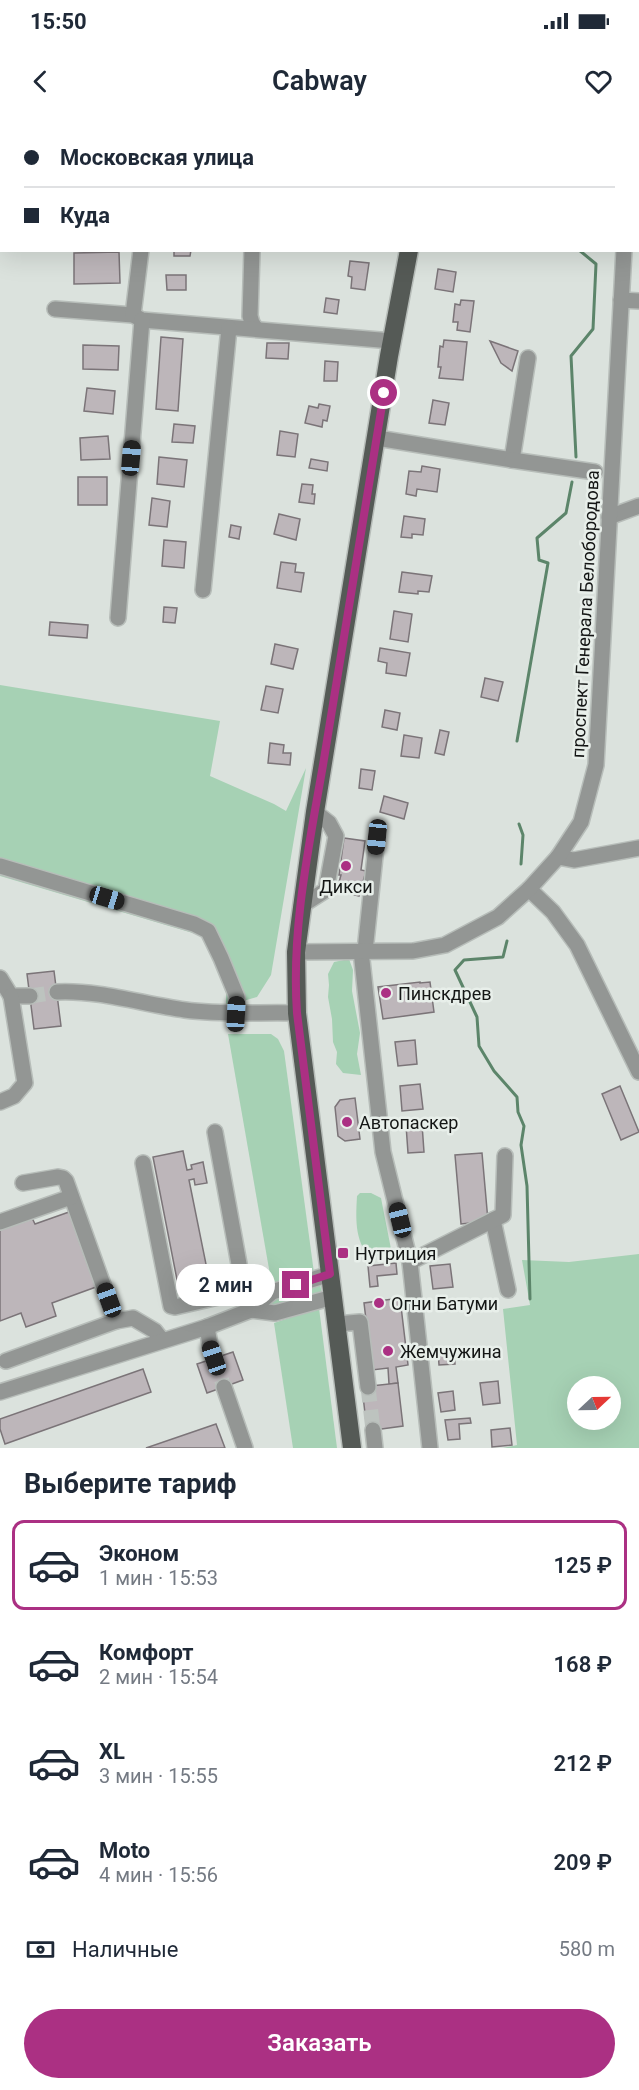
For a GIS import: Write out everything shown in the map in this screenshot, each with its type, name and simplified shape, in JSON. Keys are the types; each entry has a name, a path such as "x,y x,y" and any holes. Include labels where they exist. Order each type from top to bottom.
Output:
{"main road":[{"path":"352,1448 297,1013 296,951 315,812 409,252"}],"street":[{"path":"118,618 141,252"},
{"path":"252,252 250,316 256,329"},
{"name":"проспект Генерала Белобородова","path":"296,951 413,951 445,945 498,917 529,889 558,857 580,822 596,765 624,252"},
{"path":"621,300 639,301"},
{"path":"55,309 229,328 392,341"},
{"path":"203,590 229,328"},
{"path":"512,460 528,358"},
{"path":"377,438 595,472"},
{"path":"609,517 639,506"},
{"path":"301,906 326,890 336,836 329,823 315,812"},
{"path":"377,837 363,951 383,1152 410,1262 430,1448"},
{"path":"558,857 574,860 639,848"},
{"path":"0,866 194,924 208,931 237,997 236,1014"},
{"path":"529,889 553,912 577,945 639,1072"},
{"path":"0,978 8,1002 25,1083 14,1096 0,1102"},
{"path":"57,992 76,991 186,1010 236,1014 297,1013"},
{"path":"8,1002 30,996"},
{"path":"215,1132 243,1286"},
{"path":"410,1262 503,1215 506,1156"},
{"path":"142,1163 171,1306 227,1295 243,1286 255,1285 272,1292"},
{"path":"23,1183 63,1178 116,1320"},
{"path":"0,1222 71,1197"},
{"path":"493,1220 508,1290"},
{"path":"0,1392 207,1327 251,1310 272,1292 330,1274"},
{"path":"251,1310 275,1313 333,1297"},
{"path":"6,1361 116,1320 133,1318 155,1331 162,1340"},
{"path":"337,1324 360,1322 368,1387"},
{"path":"207,1327 214,1358"},
{"path":"224,1387 245,1448"},
{"path":"373,1430 375,1448"}],"green space":[{"path":"0,685 220,721 210,776 286,811 306,768 271,975 257,997 226,1006 226,985 203,936 0,876"},
{"path":"349,959 353,970 352,991 360,1033 357,1054 361,1075 343,1073 336,1064 337,1052 333,1042 328,997 328,974 334,962"},
{"path":"228,1034 271,1034 278,1039 284,1051 314,1273 272,1286"},
{"path":"360,1193 371,1193 381,1198 392,1254 370,1256 361,1243 356,1220 357,1196"},
{"path":"639,1254 639,1448 503,1448 517,1445 503,1309 530,1305 522,1260 569,1262"},
{"path":"320,1284 322,1294 276,1309 268,1306 275,1299"},
{"path":"319,1308 337,1448 293,1448 274,1323"}],"building":[{"path":"119,252 120,283 74,284 74,253"},
{"path":"174,252 191,252 190,256 174,256"},
{"path":"350,261 369,263 365,290 351,288 352,277 348,276"},
{"path":"438,269 456,272 453,292 435,289"},
{"path":"166,275 186,275 186,290 167,290"},
{"path":"326,298 339,300 337,314 324,312"},
{"path":"461,300 474,301 470,332 457,330 458,322 453,322 455,304 460,305"},
{"path":"161,337 183,339 178,411 156,409"},
{"path":"444,340 467,342 463,380 439,378 440,346 443,347"},
{"path":"490,341 518,351 512,371 501,363"},
{"path":"267,343 289,343 288,359 266,358"},
{"path":"83,345 119,346 118,370 83,369"},
{"path":"325,361 338,362 337,381 324,381"},
{"path":"87,388 115,391 113,414 84,411"},
{"path":"433,400 449,403 445,425 429,423"},
{"path":"319,404 330,406 327,421 323,420 322,427 305,423 309,406 318,408"},
{"path":"174,424 195,426 193,443 172,442"},
{"path":"280,431 298,434 295,457 277,455"},
{"path":"108,436 110,459 81,460 80,438"},
{"path":"159,457 187,460 184,487 157,484"},
{"path":"311,459 328,462 327,471 309,468"},
{"path":"422,466 440,469 437,492 417,489 416,496 406,494 409,471 421,472"},
{"path":"78,477 107,477 107,505 78,505"},
{"path":"302,484 313,485 314,504 299,502"},
{"path":"152,498 170,501 167,527 149,525"},
{"path":"279,514 300,519 296,540 274,534"},
{"path":"404,516 425,519 423,535 412,534 412,538 401,537"},
{"path":"231,525 241,527 239,539 229,537"},
{"path":"164,540 186,542 184,568 162,566"},
{"path":"281,562 296,564 295,572 304,573 301,592 277,588"},
{"path":"402,572 432,576 429,592 418,591 418,594 399,592"},
{"path":"164,607 177,608 175,623 163,622"},
{"path":"394,611 412,614 408,642 390,639"},
{"path":"50,622 88,625 87,638 49,635"},
{"path":"275,644 298,649 293,669 271,664"},
{"path":"380,648 410,653 406,676 386,673 387,663 378,661"},
{"path":"485,678 503,682 498,701 481,697"},
{"path":"266,686 283,689 278,713 261,710"},
{"path":"385,710 400,713 397,730 382,727"},
{"path":"440,730 449,732 444,755 435,753"},
{"path":"404,735 422,738 419,758 401,756"},
{"path":"270,743 284,745 283,753 291,753 290,765 268,763"},
{"path":"361,769 375,771 372,790 359,788"},
{"path":"384,796 408,803 404,819 380,812"},
{"path":"344,838 365,841 361,870 366,871 359,896 337,890 341,875 339,875"},
{"path":"54,971 61,1026 34,1029 27,974"},
{"path":"430,982 434,1012 383,1019 378,987"},
{"path":"415,1040 417,1064 398,1066 395,1042"},
{"path":"420,1084 423,1109 402,1111 400,1086"},
{"path":"620,1086 639,1132 621,1140 602,1094"},
{"name":"Автопаскер","path":"355,1098 360,1139 345,1141 338,1136 335,1107 340,1100"},
{"path":"422,1124 424,1152 408,1153 406,1125"},
{"path":"183,1151 187,1170 192,1169 191,1165 203,1162 207,1183 195,1185 194,1179 189,1180 211,1289 180,1295 153,1157"},
{"path":"482,1153 488,1221 461,1224 455,1155"},
{"path":"69,1212 96,1287 52,1303 56,1316 26,1327 21,1313 0,1321 0,1229 32,1218 35,1224"},
{"path":"396,1263 397,1274 377,1276 378,1286 370,1287 368,1266"},
{"path":"450,1264 453,1287 433,1289 430,1266"},
{"name":"Жемчужина","path":"400,1298 408,1365 396,1367 398,1383 389,1384 388,1368 372,1370 364,1303"},
{"path":"454,1349 455,1364 439,1365 438,1350"},
{"path":"233,1352 243,1380 207,1393 197,1364"},
{"path":"143,1369 151,1392 5,1444 0,1429 0,1419"},
{"path":"498,1381 500,1403 483,1405 480,1383"},
{"path":"398,1383 403,1426 367,1431 362,1387"},
{"path":"453,1391 455,1410 441,1412 438,1393"},
{"path":"470,1418 471,1423 459,1424 460,1439 448,1440 445,1420"},
{"path":"216,1424 225,1448 146,1448"},
{"path":"510,1428 512,1445 492,1447 491,1430"}],"waterway":[{"path":"576,457 571,356 593,329 596,264 581,252"},
{"path":"517,741 548,563 539,560 537,538 566,513 572,482"},
{"path":"519,824 523,835 521,864"},
{"path":"507,941 503,957 464,960 455,970 477,1017 479,1046 494,1071 517,1097 518,1112 524,1126 521,1145 527,1186 530,1299"}],"tunnel":[{"path":"30,996 57,992"},
{"path":"214,1358 224,1387"},
{"path":"368,1387 373,1430"}],"place":[{"name":"Дикси","path":"346,866"},
{"name":"Пинскдрев","path":"386,993"},
{"name":"Автопаскер","path":"347,1122"},
{"name":"Нутриция","path":"343,1253"},
{"name":"Огни Батуми","path":"379,1303"},
{"name":"Жемчужина","path":"388,1351"}],"route":[{"path":"296,1285 330,1274 297,1013 296,951 315,812 384,393"}]}
